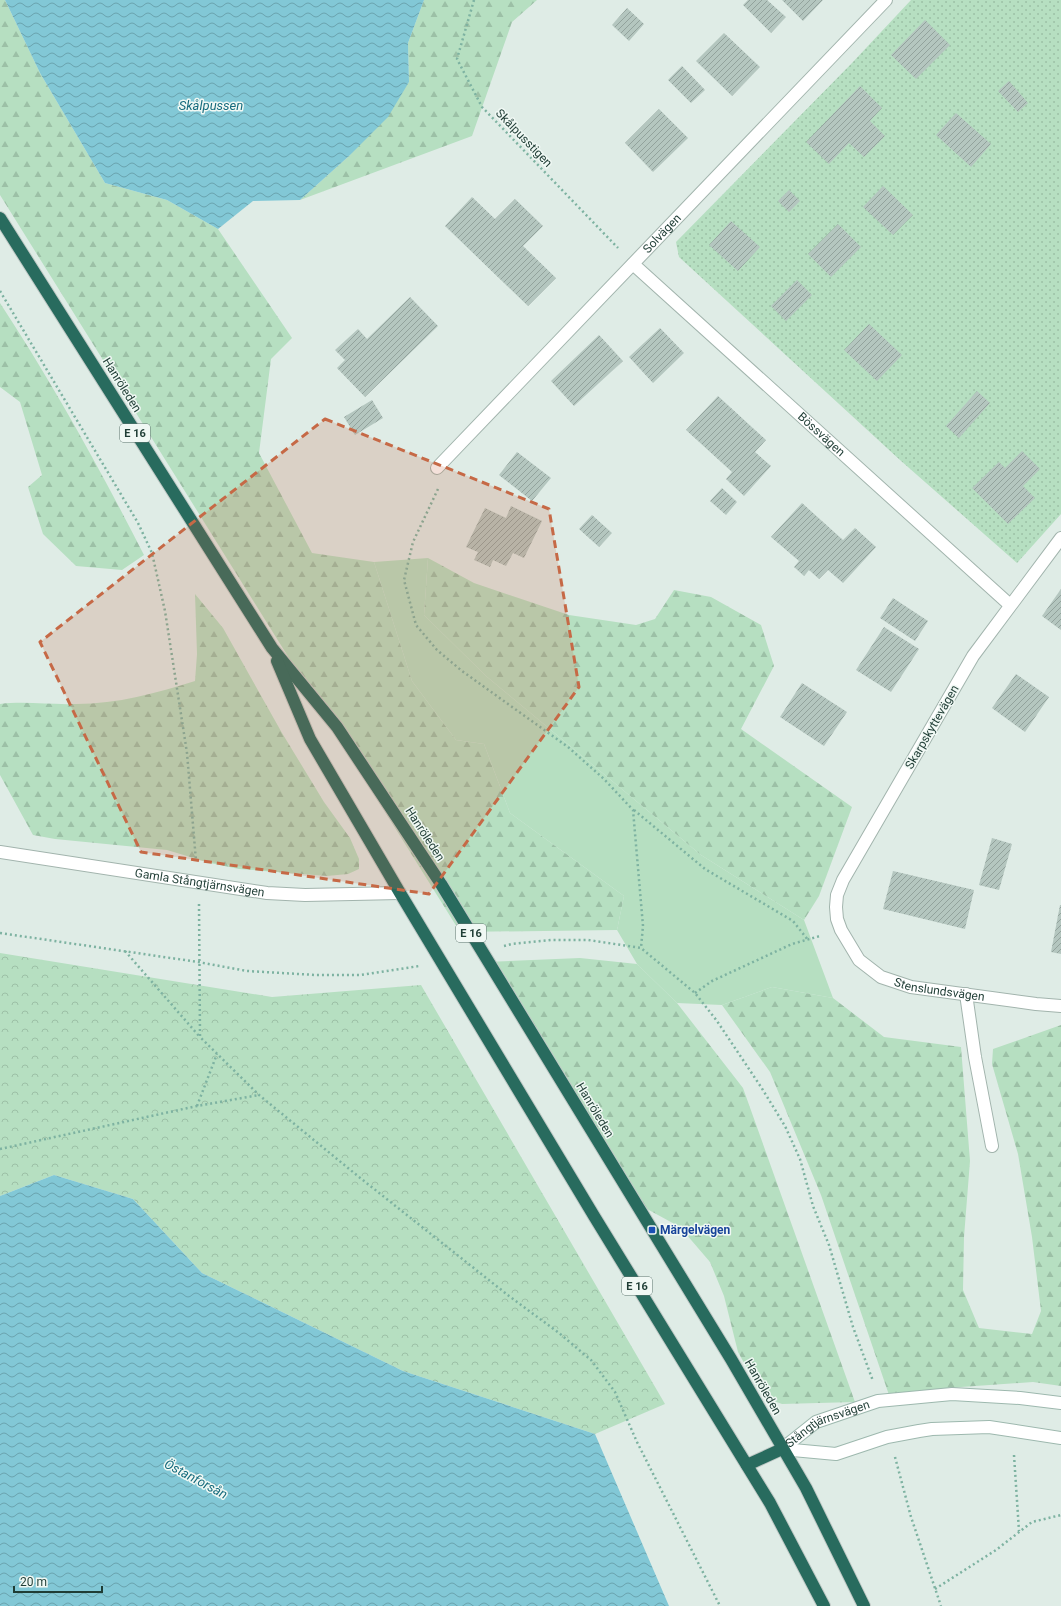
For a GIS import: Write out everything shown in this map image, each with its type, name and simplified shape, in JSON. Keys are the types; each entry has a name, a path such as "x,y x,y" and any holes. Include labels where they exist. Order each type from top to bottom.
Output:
{"highway":[{"name":"Hanröleden","path":"0,218 272,648 337,727 441,884 731,1360 806,1488 864,1606"},
{"name":"Hanröleden","path":"272,648 310,739 400,893 590,1210 748,1465 770,1503 824,1606"},
{"path":"748,1465 782,1448"}],"street":[{"name":"Solvägen","path":"437,468 886,0"},
{"name":"Bössvägen","path":"633,264 1010,605"},
{"name":"Skarpskyttevägen","path":"842,930 837,919 836,907 837,895 843,880 973,656 1061,538"},
{"name":"Gamla Stångtjärnsvägen","path":"0,852 267,893 305,895 400,893"},
{"name":"Stenslundsvägen","path":"842,930 858,960 881,977 911,987 1061,1006"},
{"path":"966,994 975,1056 992,1146"},
{"name":"Stångtjärnsvägen","path":"782,1448 816,1422 878,1401 952,1394 1020,1398 1061,1403"},
{"name":"Stångtjärnsvägen","path":"782,1448 836,1454 887,1437 932,1429 989,1427 1061,1438"}],"path":[{"name":"Skålpusstigen","path":"474,0 456,59 482,108 633,264"},
{"path":"0,291 138,523 152,553 165,611 187,753 199,908 198,962 200,974 200,1037"},
{"path":"437,468 440,484 413,542 404,580 416,625 437,650 462,671 568,747 604,779 633,810 705,869 793,921 808,940"},
{"path":"633,810 643,926 641,948"},
{"path":"695,993 712,981 792,944 842,930"},
{"path":"0,933 198,962 247,971 316,975 361,975 422,966"},
{"path":"502,947 512,944 551,940 588,940 641,948 695,993 717,1021 785,1126 800,1159 813,1206 829,1245 854,1327 873,1381"},
{"path":"125,951 200,1037 259,1095 359,1177 591,1360 615,1392 637,1442 720,1606"},
{"path":"197,1106 217,1054"},
{"path":"0,1149 197,1106 259,1095"},
{"path":"893,1451 911,1516 941,1606"},
{"path":"1014,1455 1019,1531"},
{"path":"936,1589 996,1550 1032,1522 1061,1515"}],"highlighted area":[{"path":"325,419 549,509 579,687 429,894 141,852 40,642"}],"green space":[{"path":"0,0 5,0 40,73 105,183 167,200 218,229 292,338 271,359 259,453 312,553 374,562 412,681 456,740 484,744 510,813 624,896 617,930 460,932 0,195"},
{"path":"424,0 537,0 512,22 472,136 300,200 349,156 409,82 408,43"},
{"path":"911,0 1061,0 1061,514 1017,563 900,460 679,257 676,242 852,63"},
{"path":"0,303 39,364 75,427 144,555 122,570 76,566 43,534 28,487 42,475 20,402 0,387"},
{"path":"428,558 424,615 486,676 701,855 804,920 833,998 772,987 722,1005 677,1003 637,964 617,930 624,896 510,813 484,744 456,740 412,681 374,562"},
{"path":"428,558 474,583 569,615 636,625 655,619 674,590 711,597 761,625 774,666 741,729 852,807 819,896 804,920 701,855 486,676 424,615"},
{"path":"195,594 223,628 282,733 324,802 350,838 359,859 359,869 348,874 327,876 239,869 210,863 167,850 55,839 33,835 0,775 0,704 92,704 151,694 195,681 197,654"},
{"path":"0,953 272,997 421,985 665,1404 595,1434 403,1371 202,1273 133,1199 54,1175 0,1196"},
{"path":"580,958 637,964 677,1003 743,1088 855,1402 782,1404 763,1397 738,1352 724,1296 710,1262 680,1227 636,1203 487,962"},
{"path":"772,987 833,998 884,1037 961,1047 970,1161 964,1237 963,1290 979,1328 1032,1334 1041,1311 1032,1237 1018,1154 992,1064 993,1049 1061,1025 1061,1386 1033,1382 947,1388 889,1395 821,1195 770,1072 722,1005"}],"water":[{"name":"Skålpussen","path":"5,0 424,0 408,43 409,82 388,117 349,156 300,200 253,201 218,229 167,200 105,183 40,73"},
{"name":"Östanforsån","path":"54,1175 133,1199 202,1273 403,1371 595,1434 669,1606 0,1606 0,1196"}],"building":[{"path":"748,0 767,0 786,17 771,33 743,5"},
{"path":"782,0 823,0 803,21"},
{"path":"627,8 644,24 629,41 612,25"},
{"path":"925,20 950,45 916,79 891,55"},
{"path":"724,33 760,67 732,96 696,61"},
{"path":"682,66 705,90 691,103 668,80"},
{"path":"1009,81 1028,103 1018,112 998,91"},
{"path":"860,86 882,108 870,121 885,136 864,157 849,143 829,164 806,142"},
{"path":"659,109 688,138 653,172 625,143"},
{"path":"956,113 991,144 971,167 936,135"},
{"path":"883,186 913,215 893,235 863,207"},
{"path":"789,190 800,201 789,212 778,201"},
{"path":"472,197 495,219 515,199 543,226 523,246 556,278 528,306 445,226"},
{"path":"731,221 760,247 738,271 709,245"},
{"path":"838,224 861,247 831,277 808,254"},
{"path":"797,280 812,295 786,321 771,306"},
{"path":"410,297 438,326 365,397 337,368 345,360 335,350 358,329 367,339"},
{"path":"869,324 902,355 877,381 844,350"},
{"path":"660,328 684,353 653,383 629,357"},
{"path":"599,335 623,361 574,406 551,381"},
{"path":"977,391 990,403 959,438 946,426"},
{"path":"718,396 766,440 755,452 771,466 744,496 726,479 732,472 686,430"},
{"path":"372,400 383,418 355,435 344,417"},
{"path":"1022,451 1040,469 1023,486 1035,498 1008,524 972,488 999,462 1005,468"},
{"path":"517,452 551,478 532,501 499,475"},
{"path":"722,488 737,502 726,515 710,501"},
{"path":"802,503 843,540 855,528 876,547 843,583 828,570 819,579 809,570 804,576 794,567 799,561 771,537"},
{"path":"511,506 542,521 524,558 513,553 506,566 493,560 490,567 474,560 478,552 466,547 485,508 506,518"},
{"path":"592,515 612,533 599,547 579,529"},
{"path":"1061,589 1061,630 1042,616"},
{"path":"893,598 928,621 915,641 880,618"},
{"path":"884,627 919,649 891,692 856,670"},
{"path":"1016,674 1049,697 1025,732 992,708"},
{"path":"802,683 847,712 824,746 780,717"},
{"path":"992,838 1012,844 999,890 979,885"},
{"path":"893,871 974,890 965,929 883,909"},
{"path":"1061,905 1061,954 1051,952"}],"place":[{"name":"Märgelvägen","path":"652,1230"}]}
